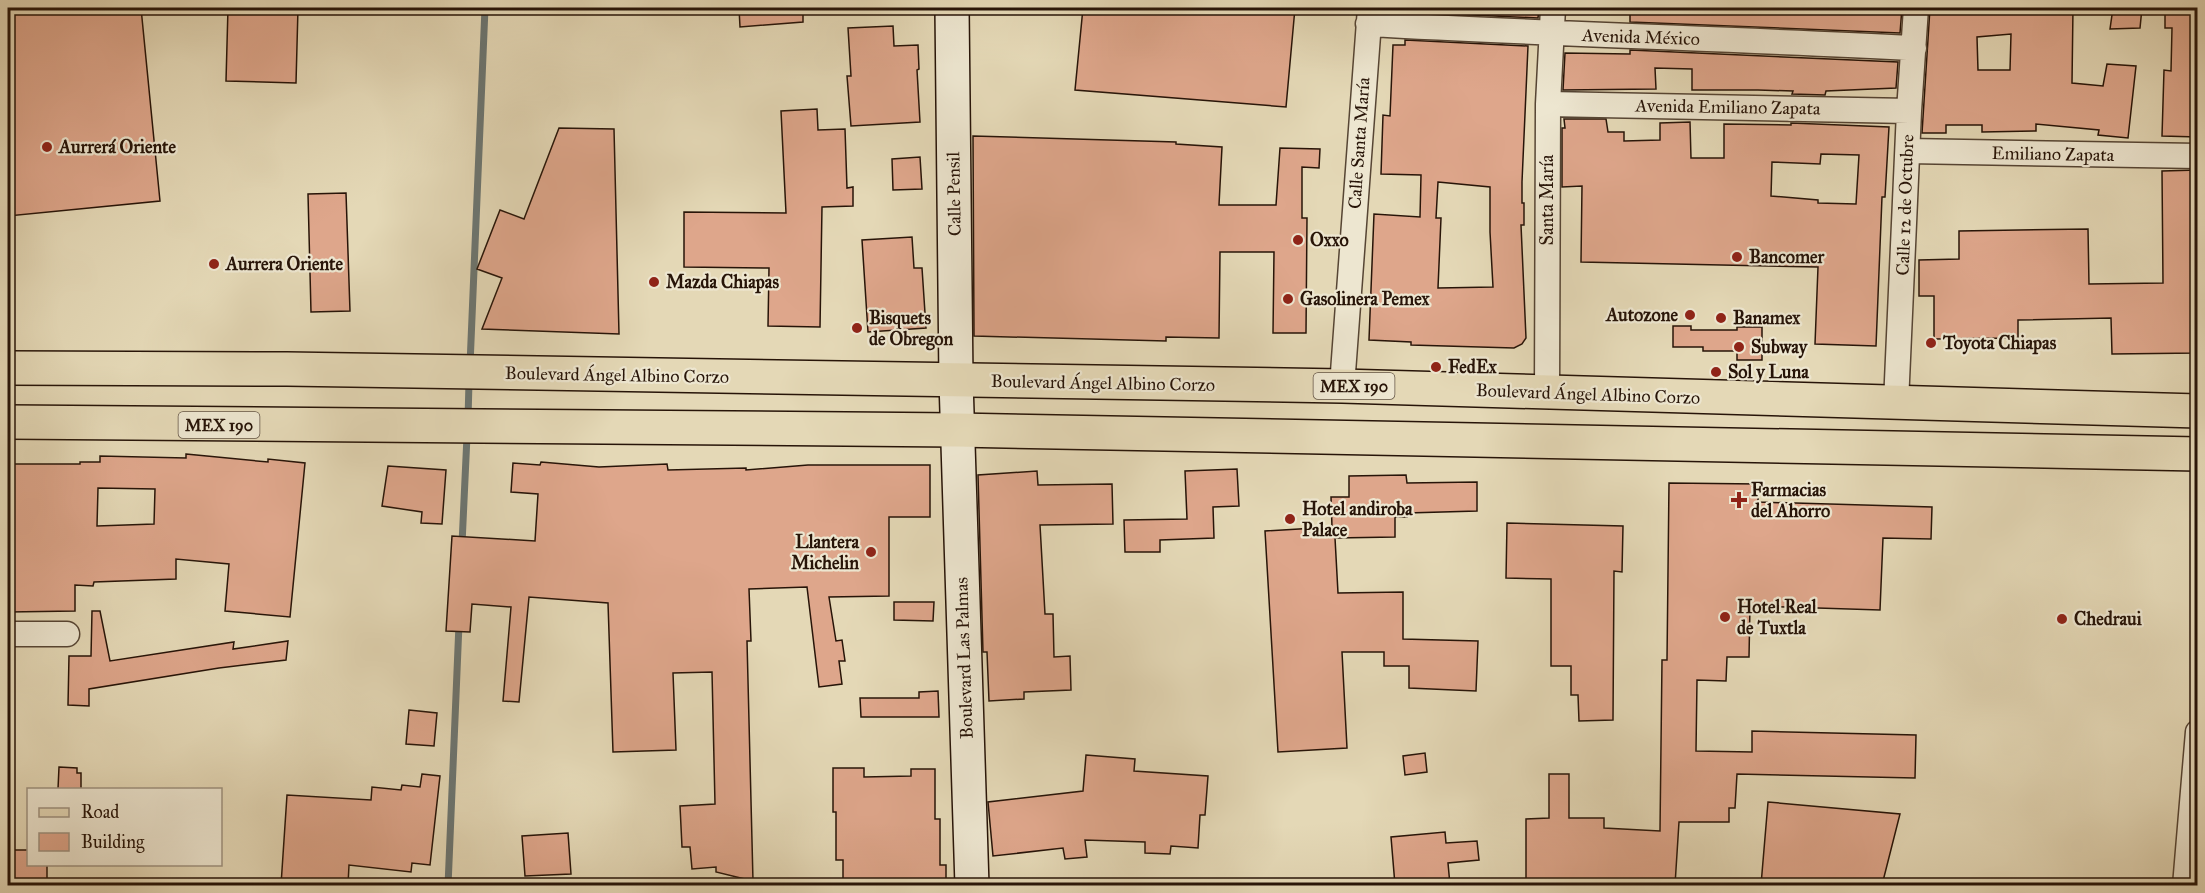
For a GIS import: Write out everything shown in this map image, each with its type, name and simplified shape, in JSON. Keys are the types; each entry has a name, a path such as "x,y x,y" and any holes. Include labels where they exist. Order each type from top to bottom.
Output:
{"main road":[{"name":"Calle Pensil","path":"952,8 957,430"},
{"name":"Boulevard Ángel Albino Corzo","path":"8,368 510,372 1342,386 2198,411"},
{"path":"2143,453 2144,410"},
{"name":"MEX 190","path":"8,422 957,430 2198,454"},
{"name":"Boulevard Las Palmas","path":"957,430 972,885"}],"street":[{"name":"Santa María","path":"1547,393 1548,104 1553,8"},
{"name":"Calle 12 de Octubre","path":"1896,403 1916,8"},
{"name":"Avenida México","path":"1369,16 1550,34 1733,39 1914,48"},
{"name":"Calle Santa María","path":"1342,386 1369,16"},
{"name":"Avenida Emiliano Zapata","path":"1548,104 1909,111"},
{"name":"Emiliano Zapata","path":"1908,151 2198,156"},
{"path":"8,634 67,634"},
{"path":"2185,885 2198,732"}],"building":[{"path":"8,8 141,8 160,201 8,216"},
{"path":"228,8 298,8 296,83 226,81"},
{"path":"739,8 803,8 803,22 740,27"},
{"path":"1083,8 1295,8 1286,107 1075,90"},
{"path":"1407,8 1539,8 1538,18 1407,12"},
{"path":"1630,8 1902,8 1900,33 1630,22"},
{"path":"1930,8 2073,8 2072,83 2103,86 2107,64 2136,66 2128,138 2098,135 2099,130 2036,124 2036,131 1982,132 1982,125 1946,125 1946,133 1922,133","holes":["2011,34 2010,70 1978,70 1977,37"]},
{"path":"2113,8 2142,8 2140,28 2110,29"},
{"path":"2165,8 2193,8 2192,71 2198,71 2198,137 2162,136 2164,70 2171,71 2172,28 2165,28"},
{"path":"893,26 894,46 918,45 920,122 851,126 847,76 851,76 848,28"},
{"path":"1405,40 1528,46 1522,182 1524,225 1521,225 1526,338 1522,344 1514,348 1411,345 1411,342 1369,340 1374,214 1420,217 1421,175 1381,174 1383,115 1390,116 1393,45 1405,45","holes":["1438,182 1490,187 1493,287 1438,288 1441,218 1436,218"]},
{"path":"1630,50 1898,62 1896,88 1826,91 1825,95 1792,94 1793,91 1692,90 1692,69 1655,68 1656,89 1563,90 1565,53 1630,54"},
{"path":"817,109 818,130 845,129 847,188 853,187 853,206 822,207 820,327 768,326 769,268 684,267 684,212 786,213 781,111"},
{"path":"1564,119 1606,119 1608,132 1624,132 1624,141 1660,140 1660,123 1690,122 1691,158 1724,158 1724,124 1791,125 1791,123 1889,127 1885,197 1882,197 1876,346 1815,344 1818,267 1581,262 1582,186 1562,187 1562,128 1565,128","holes":["1821,154 1859,155 1856,204 1818,203 1818,200 1771,196 1772,162 1820,164"]},
{"path":"559,128 614,129 619,334 482,329 502,278 477,269 500,210 524,219"},
{"path":"973,136 1176,142 1176,144 1222,147 1219,205 1276,205 1280,148 1320,149 1319,168 1302,167 1302,218 1307,218 1306,333 1273,333 1274,252 1220,252 1219,338 1166,337 1166,341 974,336"},
{"path":"920,157 922,189 893,190 892,159"},
{"path":"2198,170 2198,353 2112,354 2111,318 2018,320 2018,338 1934,339 1934,296 1919,296 1919,260 1959,259 1959,231 2088,229 2089,284 2163,283 2162,171"},
{"path":"346,193 350,311 311,312 308,194"},
{"path":"912,237 914,268 922,268 926,328 868,332 862,240"},
{"path":"1673,326 1691,326 1691,330 1737,330 1737,327 1762,327 1762,360 1737,360 1737,351 1703,351 1703,347 1673,347"},
{"path":"186,454 305,463 290,617 225,611 229,564 176,559 176,579 94,582 93,586 75,585 75,611 8,612 8,464 80,464 80,462 100,462 100,456 186,458","holes":["98,488 155,489 154,524 97,526"]},
{"path":"541,462 599,467 667,464 668,470 746,468 746,470 808,465 930,465 930,517 889,517 889,596 829,597 836,641 842,640 845,661 839,661 842,684 819,687 807,587 749,589 751,641 747,641 753,881 716,872 716,867 692,869 690,847 682,847 680,806 715,804 712,672 673,673 676,750 613,752 608,603 529,597 519,702 503,701 511,607 472,604 470,632 446,631 452,536 535,541 538,494 511,492 513,463 540,465"},
{"path":"388,466 446,470 442,524 421,523 422,512 382,506"},
{"path":"1237,469 1239,506 1213,507 1214,538 1160,540 1160,552 1125,552 1124,520 1187,519 1185,471"},
{"path":"1037,471 1038,485 1112,484 1113,524 1040,525 1045,614 1053,614 1054,657 1070,656 1071,690 1024,692 1024,699 989,701 987,652 983,652 978,475"},
{"path":"1406,475 1407,483 1477,482 1477,511 1407,513 1407,517 1395,517 1395,537 1335,538 1338,593 1403,592 1403,639 1478,641 1476,691 1409,688 1409,666 1384,666 1384,652 1342,652 1347,748 1278,752 1265,531 1332,527 1331,497 1349,497 1349,476"},
{"path":"1669,483 1758,484 1758,502 1932,507 1931,539 1883,538 1880,610 1750,606 1749,657 1727,657 1726,681 1697,680 1696,751 1752,752 1752,731 1916,735 1915,778 1737,774 1735,808 1729,808 1729,822 1679,822 1675,885 1526,885 1526,819 1549,818 1549,774 1569,774 1569,818 1604,818 1604,828 1660,831 1662,660 1667,660"},
{"path":"1507,523 1623,526 1622,572 1614,571 1613,720 1579,721 1578,695 1571,695 1571,666 1551,666 1551,579 1506,578"},
{"path":"894,602 934,602 933,621 894,620"},
{"path":"92,611 100,611 110,661 234,642 233,649 288,641 286,660 219,668 89,689 89,706 68,705 69,656 91,656"},
{"path":"938,691 939,717 861,717 860,698 919,698 919,692"},
{"path":"409,710 437,713 434,746 406,744"},
{"path":"1425,753 1427,772 1405,775 1403,756"},
{"path":"1086,755 1135,759 1134,771 1208,776 1205,815 1200,815 1198,848 1171,846 1170,854 1145,853 1145,842 1085,840 1087,857 1065,859 1063,848 993,856 988,802 1083,791"},
{"path":"59,767 77,768 77,773 81,773 81,788 58,788"},
{"path":"833,768 864,768 864,777 911,776 911,769 935,769 935,819 940,819 940,865 946,865 946,885 843,885 843,860 836,860"},
{"path":"422,774 440,776 430,865 412,863 411,872 349,865 348,885 281,885 287,795 371,800 372,787 401,790 402,785 420,787"},
{"path":"1768,802 1900,814 1882,885 1761,885"},
{"path":"1445,832 1446,843 1477,841 1479,860 1448,863 1450,885 1395,885 1391,837"},
{"path":"568,833 571,874 525,876 522,836"},
{"path":"8,850 27,850 27,866 47,866 47,885 8,885"}],"waterway":[{"path":"470,365 485,8"},
{"path":"468,419 469,382"},
{"path":"462,544 467,436"},
{"path":"448,886 459,624"}],"place":[{"name":"Aurrerá Oriente","path":"47,147"},
{"name":"Oxxo","path":"1298,240"},
{"name":"Bancomer","path":"1737,257"},
{"name":"Aurrera Oriente","path":"214,264"},
{"name":"Mazda Chiapas","path":"654,282"},
{"name":"Gasolinera Pemex","path":"1288,299"},
{"name":"Autozone","path":"1690,315"},
{"name":"Banamex","path":"1721,318"},
{"name":"Bisquets de Obregon","path":"857,328"},
{"name":"Toyota Chiapas","path":"1931,343"},
{"name":"Subway","path":"1739,347"},
{"name":"FedEx","path":"1436,367"},
{"name":"Sol y Luna","path":"1716,372"},
{"name":"Farmacias del Ahorro","path":"1739,500"},
{"name":"Hotel andiroba Palace","path":"1290,519"},
{"name":"Llantera Michelin","path":"871,552"},
{"name":"Hotel Real de Tuxtla","path":"1725,617"},
{"name":"Chedraui","path":"2062,619"}]}
